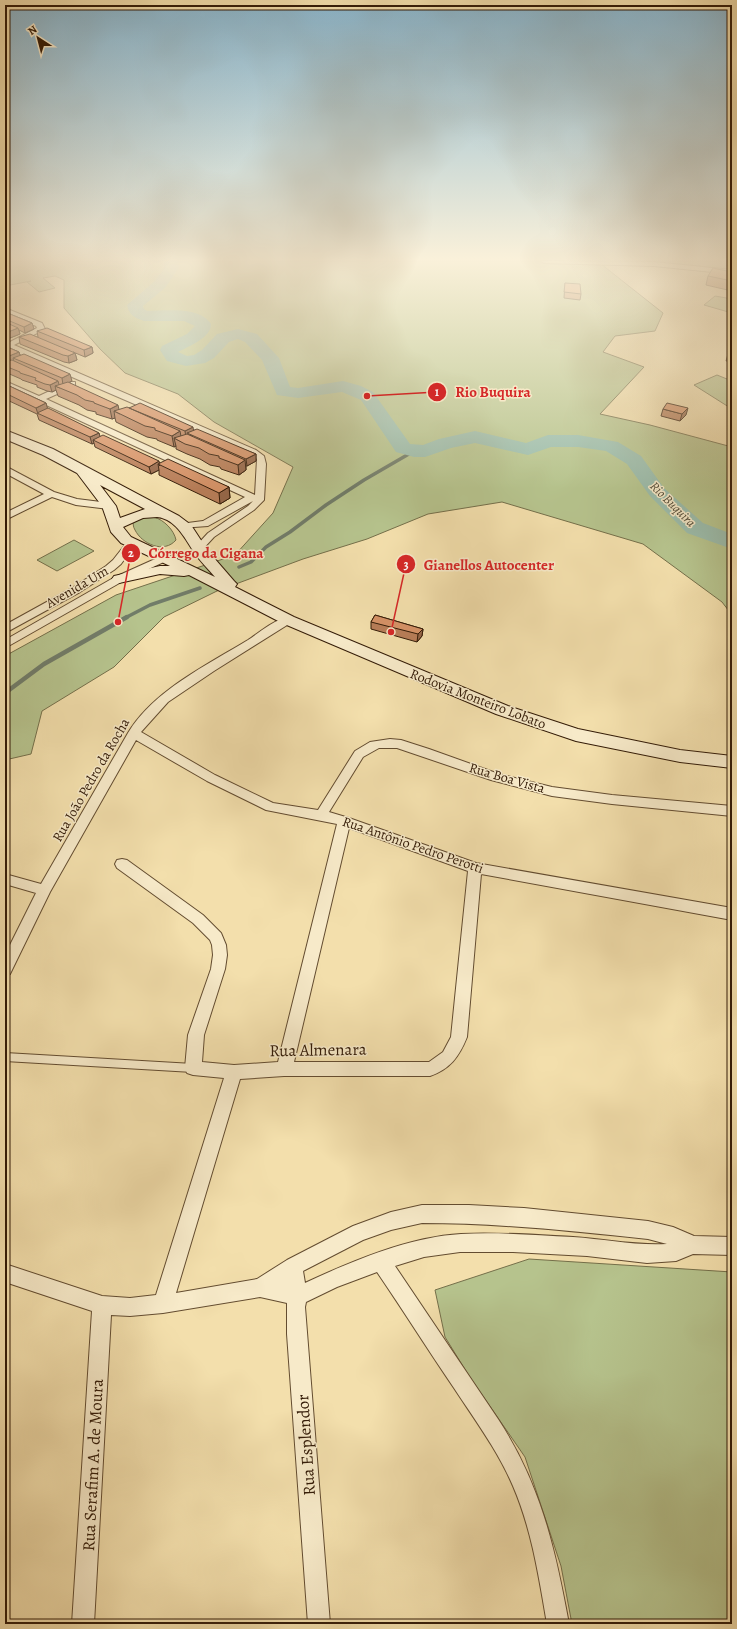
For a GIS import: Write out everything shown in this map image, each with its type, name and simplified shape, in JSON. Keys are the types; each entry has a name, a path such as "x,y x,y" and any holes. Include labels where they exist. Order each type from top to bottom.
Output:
{"main road":[{"name":"Rodovia Monteiro Lobato","path":"5,434 59,458 84,473 161,511 183,526 216,570 237,593"},
{"name":"Rodovia Monteiro Lobato","path":"5,439 32,446"},
{"name":"Rodovia Monteiro Lobato","path":"84,473 109,506 121,536 131,542 174,552 198,574 288,620 495,707 536,722 583,736 680,756 732,762"},
{"path":"109,506 161,511"},
{"path":"116,526 140,513 161,511"},
{"path":"174,552 196,543"},
{"path":"119,579 160,570 198,574"}],"street":[{"path":"6,345 23,337"},
{"path":"6,345 261,458 262,464 257,496 250,508 211,535 196,543"},
{"path":"39,399 83,379"},
{"path":"5,383 257,496"},
{"path":"5,469 51,494 76,502 109,506"},
{"path":"5,518 51,494"},
{"path":"183,526 205,524 257,496"},
{"path":"5,630 76,590 110,568 117,562 131,542"},
{"name":"Avenida Um","path":"5,645 119,579 174,552"},
{"name":"Rua João Pedro da Rocha","path":"5,970 44,890 134,733 142,722 164,699 210,668 288,620"},
{"name":"Rua Antônio Pedro Perotti","path":"134,733 211,778 252,799 282,810 321,815 344,821 475,868 732,914"},
{"name":"Rua Boa Vista","path":"321,815 359,754 367,748 385,742 396,743 496,778 535,788 602,798 732,811"},
{"path":"284,1069 344,821"},
{"path":"122,864 198,919 216,936 220,955 218,969 196,1035 193,1068"},
{"name":"Rua Almenara","path":"193,1068 234,1072 284,1069 430,1069 445,1062 454,1050 459,1037 475,868"},
{"path":"5,879 44,890"},
{"path":"162,1304 234,1072"},
{"path":"260,1288 293,1266 359,1232 391,1221 422,1214 469,1214 524,1217 648,1230 673,1236 694,1245 732,1246"},
{"path":"5,1273 102,1305 130,1307 162,1304 260,1288 298,1296 381,1260 424,1248 460,1243 514,1243 587,1247 648,1254 676,1252 694,1245"},
{"path":"381,1260 422,1324 490,1423 513,1462 537,1523 549,1571 558,1624"},
{"name":"Rua Esplendor","path":"293,1266 298,1296 296,1307 297,1334 319,1624"},
{"name":"Rua Serafim A. de Moura","path":"83,1624 102,1305"}],"lane":[{"path":"5,1057 193,1068"}],"green space":[{"path":"89,337 614,337 603,352 644,367 600,414 650,425 732,447 732,615 722,602 643,544 502,502 428,514 367,539 303,559 217,591 164,617 114,667 42,711 31,754 5,760 5,656 116,595 235,555 273,513 293,467 214,422 178,394 125,373"},
{"path":"717,375 732,381 732,409 694,385"},
{"path":"152,516 158,518 171,529 176,540 171,544 160,547 148,543 138,535 134,529 133,520 137,517"},
{"path":"74,540 94,551 57,571 37,560"},
{"path":"529,1259 732,1272 732,1624 572,1624 561,1566 525,1457 469,1376 445,1337 435,1290"}],"building":[{"path":"19,337 37,337 75,353 68,356"},
{"path":"52,337 68,337 92,347 84,350"},
{"path":"5,346 19,352 9,356 5,354"},
{"path":"24,354 70,374 62,378 13,358"},
{"path":"12,360 58,381 50,385 45,384 35,380 36,378 5,366 5,362"},
{"path":"68,382 118,405 110,409 85,400 55,386"},
{"path":"5,384 46,403 36,408 5,393"},
{"path":"140,403 193,427 185,431 129,408"},
{"path":"667,403 688,408 682,414 663,409"},
{"path":"127,407 180,431 172,436 155,430 155,428 145,426 114,411"},
{"path":"48,408 99,433 90,437 37,413"},
{"path":"197,429 256,454 246,459 187,433"},
{"path":"187,434 245,460 238,465 219,458 219,456 209,454 199,448 185,444 174,438"},
{"path":"103,435 159,461 149,467 93,440"},
{"path":"168,459 229,487 219,493 158,464"},
{"path":"375,615 423,629 418,634 371,622"}],"waterway":[{"name":"Rio Buquira","path":"193,337 168,350 173,357 186,361 199,359 208,354 223,338 227,337"},
{"name":"Rio Buquira","path":"248,337 251,338 270,358 283,391 298,393 343,386 355,390 367,396 403,448 414,451 425,451 446,443 475,437 528,449 548,441 578,441 611,446 634,460 657,492 695,528 732,542"},
{"path":"239,567 251,562 266,547 290,532 326,505 364,480 414,451"},
{"path":"125,618 150,605 200,588"},
{"path":"5,693 44,664 127,617"}],"place":[{"name":"Rio Buquira","path":"367,396"},
{"name":"Córrego da Cigana","path":"118,622"},
{"name":"Gianellos Autocenter","path":"391,632"}]}
